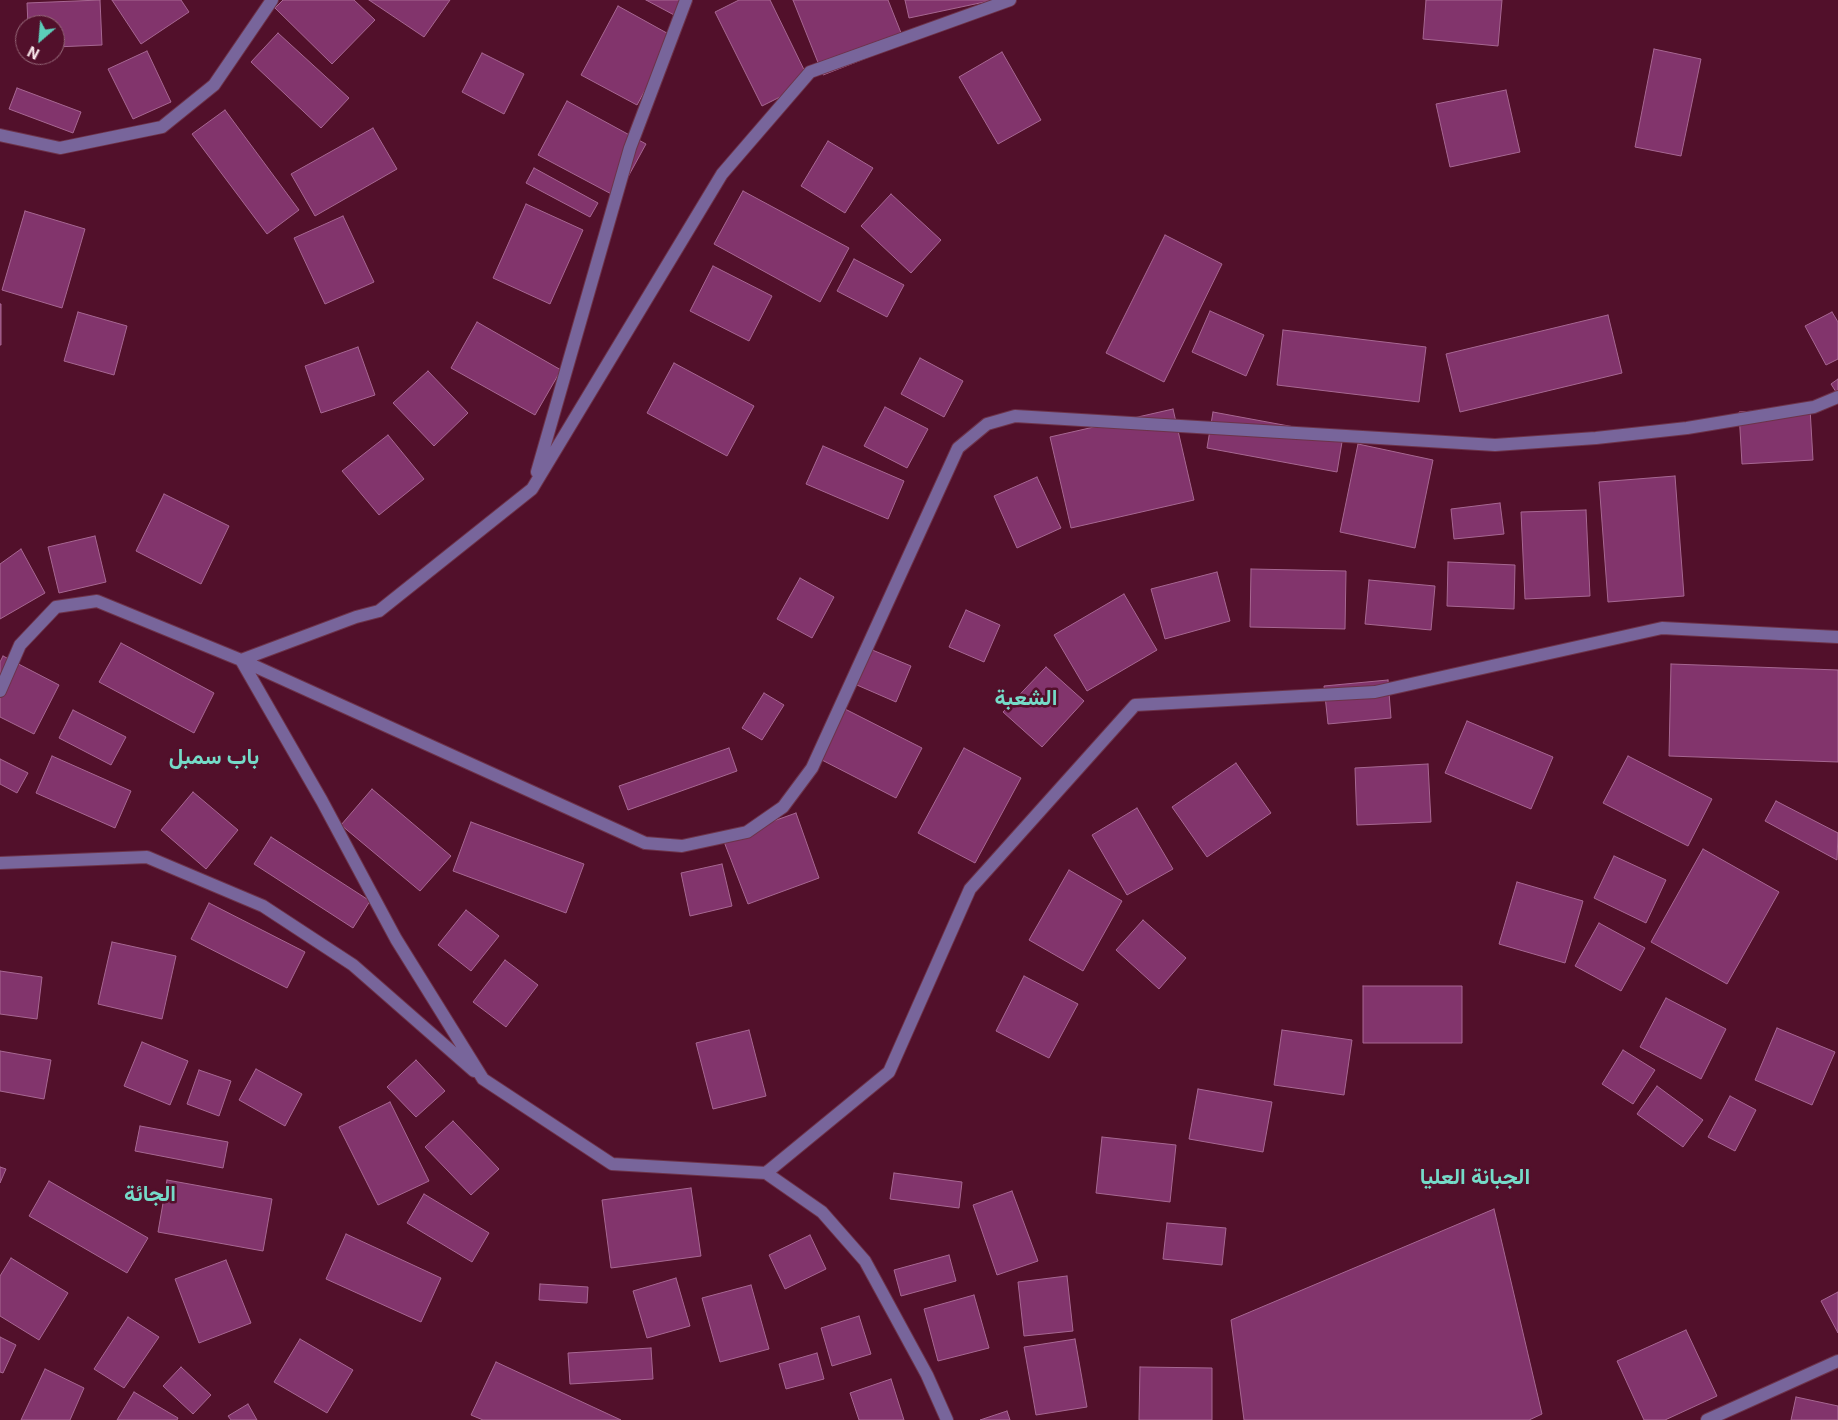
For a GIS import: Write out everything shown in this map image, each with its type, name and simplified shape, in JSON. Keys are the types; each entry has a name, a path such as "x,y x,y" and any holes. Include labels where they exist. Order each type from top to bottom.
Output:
{"street":[{"path":"0,135 60,148 162,127 214,85 272,0"},
{"path":"532,489 630,148 686,0"},
{"path":"242,660 356,617 379,612 532,489 722,174 810,72 1010,0"},
{"path":"0,691 20,646 56,607 97,601 242,660 645,843 682,846 747,832 783,807 812,768 958,448 987,424 1015,416 1495,445 1596,438 1687,428 1814,407 1838,397"},
{"path":"766,1173 889,1072 970,889 1135,705 1375,692 1662,628 1838,637"},
{"path":"242,660 396,939 483,1079"},
{"path":"0,863 147,857 262,906 353,965 483,1079 612,1164 766,1173 822,1212 865,1261 927,1375 947,1420"},
{"path":"1707,1420 1838,1361"}],"building":[{"path":"100,0 102,45 65,47 65,15 28,15 27,3"},
{"path":"112,0 181,0 189,12 141,44"},
{"path":"283,0 354,0 375,20 332,64 275,8"},
{"path":"369,0 450,0 424,37"},
{"path":"646,0 685,0 676,16"},
{"path":"739,0 770,0 810,82 762,106 715,12"},
{"path":"793,0 888,0 905,43 823,75"},
{"path":"905,0 994,0 909,18"},
{"path":"1426,0 1502,0 1498,46 1423,39"},
{"path":"618,6 674,37 637,105 581,75"},
{"path":"278,33 349,98 321,128 251,62"},
{"path":"1654,49 1701,59 1681,156 1635,147"},
{"path":"147,51 171,102 133,119 108,69"},
{"path":"1002,52 1041,120 998,144 959,77"},
{"path":"482,53 524,74 504,114 462,92"},
{"path":"17,88 81,112 73,133 9,109"},
{"path":"1506,90 1520,152 1450,167 1436,104"},
{"path":"567,101 646,144 617,197 538,155"},
{"path":"225,110 299,210 267,234 192,134"},
{"path":"373,128 397,169 315,216 291,174"},
{"path":"828,141 873,168 845,213 801,186"},
{"path":"534,168 598,203 590,217 526,183"},
{"path":"743,191 849,248 820,302 714,244"},
{"path":"891,194 941,240 911,273 861,226"},
{"path":"526,204 583,230 550,304 493,278"},
{"path":"25,211 85,229 62,308 2,290"},
{"path":"343,216 374,282 325,304 294,238"},
{"path":"1165,235 1222,264 1164,382 1106,353"},
{"path":"854,259 904,285 887,317 837,291"},
{"path":"713,266 772,296 749,341 690,311"},
{"path":"1,304 1,345 0,345"},
{"path":"1210,311 1264,335 1246,376 1192,352"},
{"path":"78,312 127,326 114,375 64,361"},
{"path":"1832,312 1838,322 1838,359 1826,365 1805,326"},
{"path":"1608,315 1622,373 1460,412 1446,354"},
{"path":"477,322 561,370 535,415 451,368"},
{"path":"1283,330 1426,347 1419,402 1277,385"},
{"path":"358,347 375,395 321,413 305,366"},
{"path":"920,358 963,381 944,417 901,394"},
{"path":"674,363 754,406 727,456 647,413"},
{"path":"428,371 468,413 434,446 393,403"},
{"path":"1838,379 1838,395 1831,384"},
{"path":"885,407 928,429 907,468 864,446"},
{"path":"1810,408 1813,460 1742,464 1739,412"},
{"path":"1173,409 1194,500 1071,528 1050,437"},
{"path":"1213,412 1343,436 1337,472 1207,448"},
{"path":"388,435 424,479 379,515 342,471"},
{"path":"1358,444 1433,460 1415,548 1340,532"},
{"path":"823,446 904,481 888,519 806,484"},
{"path":"1675,476 1684,596 1608,602 1599,482"},
{"path":"1037,477 1061,528 1017,548 994,496"},
{"path":"164,494 229,526 201,584 136,551"},
{"path":"1500,503 1504,534 1454,539 1451,509"},
{"path":"1586,510 1590,596 1525,599 1521,512"},
{"path":"95,536 106,582 59,593 48,547"},
{"path":"21,549 45,593 0,619 0,564"},
{"path":"1448,562 1515,565 1514,609 1447,606"},
{"path":"1251,569 1346,571 1345,629 1250,627"},
{"path":"1217,572 1230,621 1165,639 1151,589"},
{"path":"800,578 834,597 812,638 777,619"},
{"path":"1369,580 1435,586 1431,630 1365,624"},
{"path":"1124,594 1157,650 1087,691 1054,635"},
{"path":"966,610 1000,625 984,662 949,647"},
{"path":"121,643 214,693 194,733 99,682"},
{"path":"865,647 911,666 896,702 850,682"},
{"path":"3,656 59,685 34,734 0,717 0,662"},
{"path":"1671,664 1838,670 1838,762 1669,756"},
{"path":"1046,667 1084,701 1042,747 1003,712"},
{"path":"1388,680 1391,718 1328,724 1324,686"},
{"path":"764,693 784,705 762,740 742,728"},
{"path":"843,708 922,748 896,798 818,758"},
{"path":"73,710 126,737 111,765 59,738"},
{"path":"1467,721 1553,757 1531,809 1445,773"},
{"path":"729,748 737,771 628,810 619,786"},
{"path":"964,748 1021,778 975,863 918,833"},
{"path":"52,756 131,791 115,828 36,793"},
{"path":"1628,756 1712,799 1688,846 1603,803"},
{"path":"0,759 28,773 17,793 0,784"},
{"path":"1236,763 1271,813 1207,857 1172,807"},
{"path":"1428,764 1431,822 1357,825 1355,768"},
{"path":"372,789 451,856 420,891 341,825"},
{"path":"193,792 238,830 206,869 161,830"},
{"path":"1776,801 1838,833 1837,860 1765,821"},
{"path":"1137,808 1173,869 1127,895 1092,835"},
{"path":"796,813 819,878 748,904 723,839"},
{"path":"471,822 584,864 566,913 453,871"},
{"path":"271,837 370,901 353,928 254,864"},
{"path":"1703,849 1779,892 1727,984 1651,942"},
{"path":"1614,856 1666,880 1646,923 1594,898"},
{"path":"722,864 732,906 690,916 681,873"},
{"path":"1069,870 1122,901 1083,971 1029,940"},
{"path":"1517,882 1583,901 1565,963 1499,944"},
{"path":"209,903 305,952 287,988 191,939"},
{"path":"466,910 499,936 471,971 438,945"},
{"path":"1143,920 1186,958 1159,989 1116,950"},
{"path":"1599,923 1645,948 1621,991 1575,966"},
{"path":"112,942 176,956 162,1019 98,1004"},
{"path":"505,960 538,985 506,1027 473,1002"},
{"path":"0,971 42,977 37,1019 0,1014"},
{"path":"1024,976 1078,1004 1049,1058 996,1031"},
{"path":"1363,986 1462,986 1462,1043 1363,1043"},
{"path":"1666,998 1726,1029 1701,1079 1640,1047"},
{"path":"1777,1028 1835,1052 1812,1105 1755,1080"},
{"path":"749,1030 766,1096 713,1109 696,1043"},
{"path":"1282,1030 1352,1040 1344,1095 1274,1085"},
{"path":"142,1042 188,1061 170,1105 124,1086"},
{"path":"1623,1050 1655,1070 1633,1104 1602,1084"},
{"path":"0,1051 51,1060 44,1099 0,1091"},
{"path":"416,1060 445,1091 416,1117 387,1087"},
{"path":"256,1069 302,1094 285,1126 239,1100"},
{"path":"199,1070 231,1081 219,1116 187,1104"},
{"path":"1657,1086 1703,1120 1683,1147 1637,1114"},
{"path":"1198,1089 1272,1102 1263,1152 1189,1139"},
{"path":"1730,1096 1756,1110 1735,1151 1708,1137"},
{"path":"390,1102 429,1181 378,1205 339,1127"},
{"path":"453,1121 499,1169 471,1195 425,1147"},
{"path":"140,1126 228,1142 223,1168 135,1151"},
{"path":"1102,1137 1176,1145 1170,1202 1096,1193"},
{"path":"0,1167 6,1169 0,1183"},
{"path":"894,1173 962,1182 959,1208 890,1199"},
{"path":"167,1180 272,1199 263,1251 158,1232"},
{"path":"49,1181 148,1238 127,1273 29,1216"},
{"path":"691,1188 701,1256 611,1268 602,1200"},
{"path":"1012,1191 1038,1261 997,1275 973,1205"},
{"path":"424,1194 489,1233 472,1262 407,1223"},
{"path":"1494,1209 1542,1414 1529,1420 1244,1420 1231,1320"},
{"path":"1167,1223 1226,1228 1222,1265 1163,1259"},
{"path":"346,1234 441,1278 421,1322 326,1279"},
{"path":"810,1235 826,1269 785,1289 769,1255"},
{"path":"949,1255 956,1281 901,1296 894,1270"},
{"path":"11,1258 68,1293 39,1340 0,1316 0,1276"},
{"path":"226,1260 251,1323 199,1343 175,1279"},
{"path":"1067,1276 1073,1331 1024,1336 1018,1282"},
{"path":"676,1278 690,1326 647,1338 633,1291"},
{"path":"540,1284 588,1287 587,1303 539,1300"},
{"path":"751,1285 769,1349 720,1362 702,1298"},
{"path":"1838,1292 1838,1333 1821,1301"},
{"path":"974,1295 989,1348 938,1361 924,1309"},
{"path":"859,1316 871,1354 832,1366 821,1328"},
{"path":"128,1317 159,1337 124,1388 94,1369"},
{"path":"1686,1330 1717,1396 1665,1420 1644,1420 1617,1361"},
{"path":"0,1337 16,1345 3,1373 0,1372"},
{"path":"300,1339 353,1370 327,1413 274,1382"},
{"path":"1075,1339 1087,1407 1036,1415 1024,1347"},
{"path":"651,1348 653,1379 570,1384 568,1353"},
{"path":"817,1353 824,1379 786,1389 779,1364"},
{"path":"496,1362 621,1420 483,1420 471,1415"},
{"path":"181,1367 211,1395 193,1414 163,1386"},
{"path":"1140,1367 1212,1368 1212,1420 1139,1420"},
{"path":"45,1369 84,1388 70,1420 21,1420"},
{"path":"891,1379 904,1420 859,1420 850,1393"},
{"path":"134,1392 178,1418 177,1420 117,1420"},
{"path":"1796,1397 1838,1406 1838,1420 1791,1420"},
{"path":"248,1404 257,1420 231,1420 228,1416"},
{"path":"1007,1411 1010,1420 980,1420"}],"district":[{"name":"الشعبة","path":"1026,698"},
{"name":"باب سمبل","path":"214,757"},
{"name":"الجبانة العليا","path":"1475,1177"},
{"name":"الجائة","path":"150,1194"}]}
